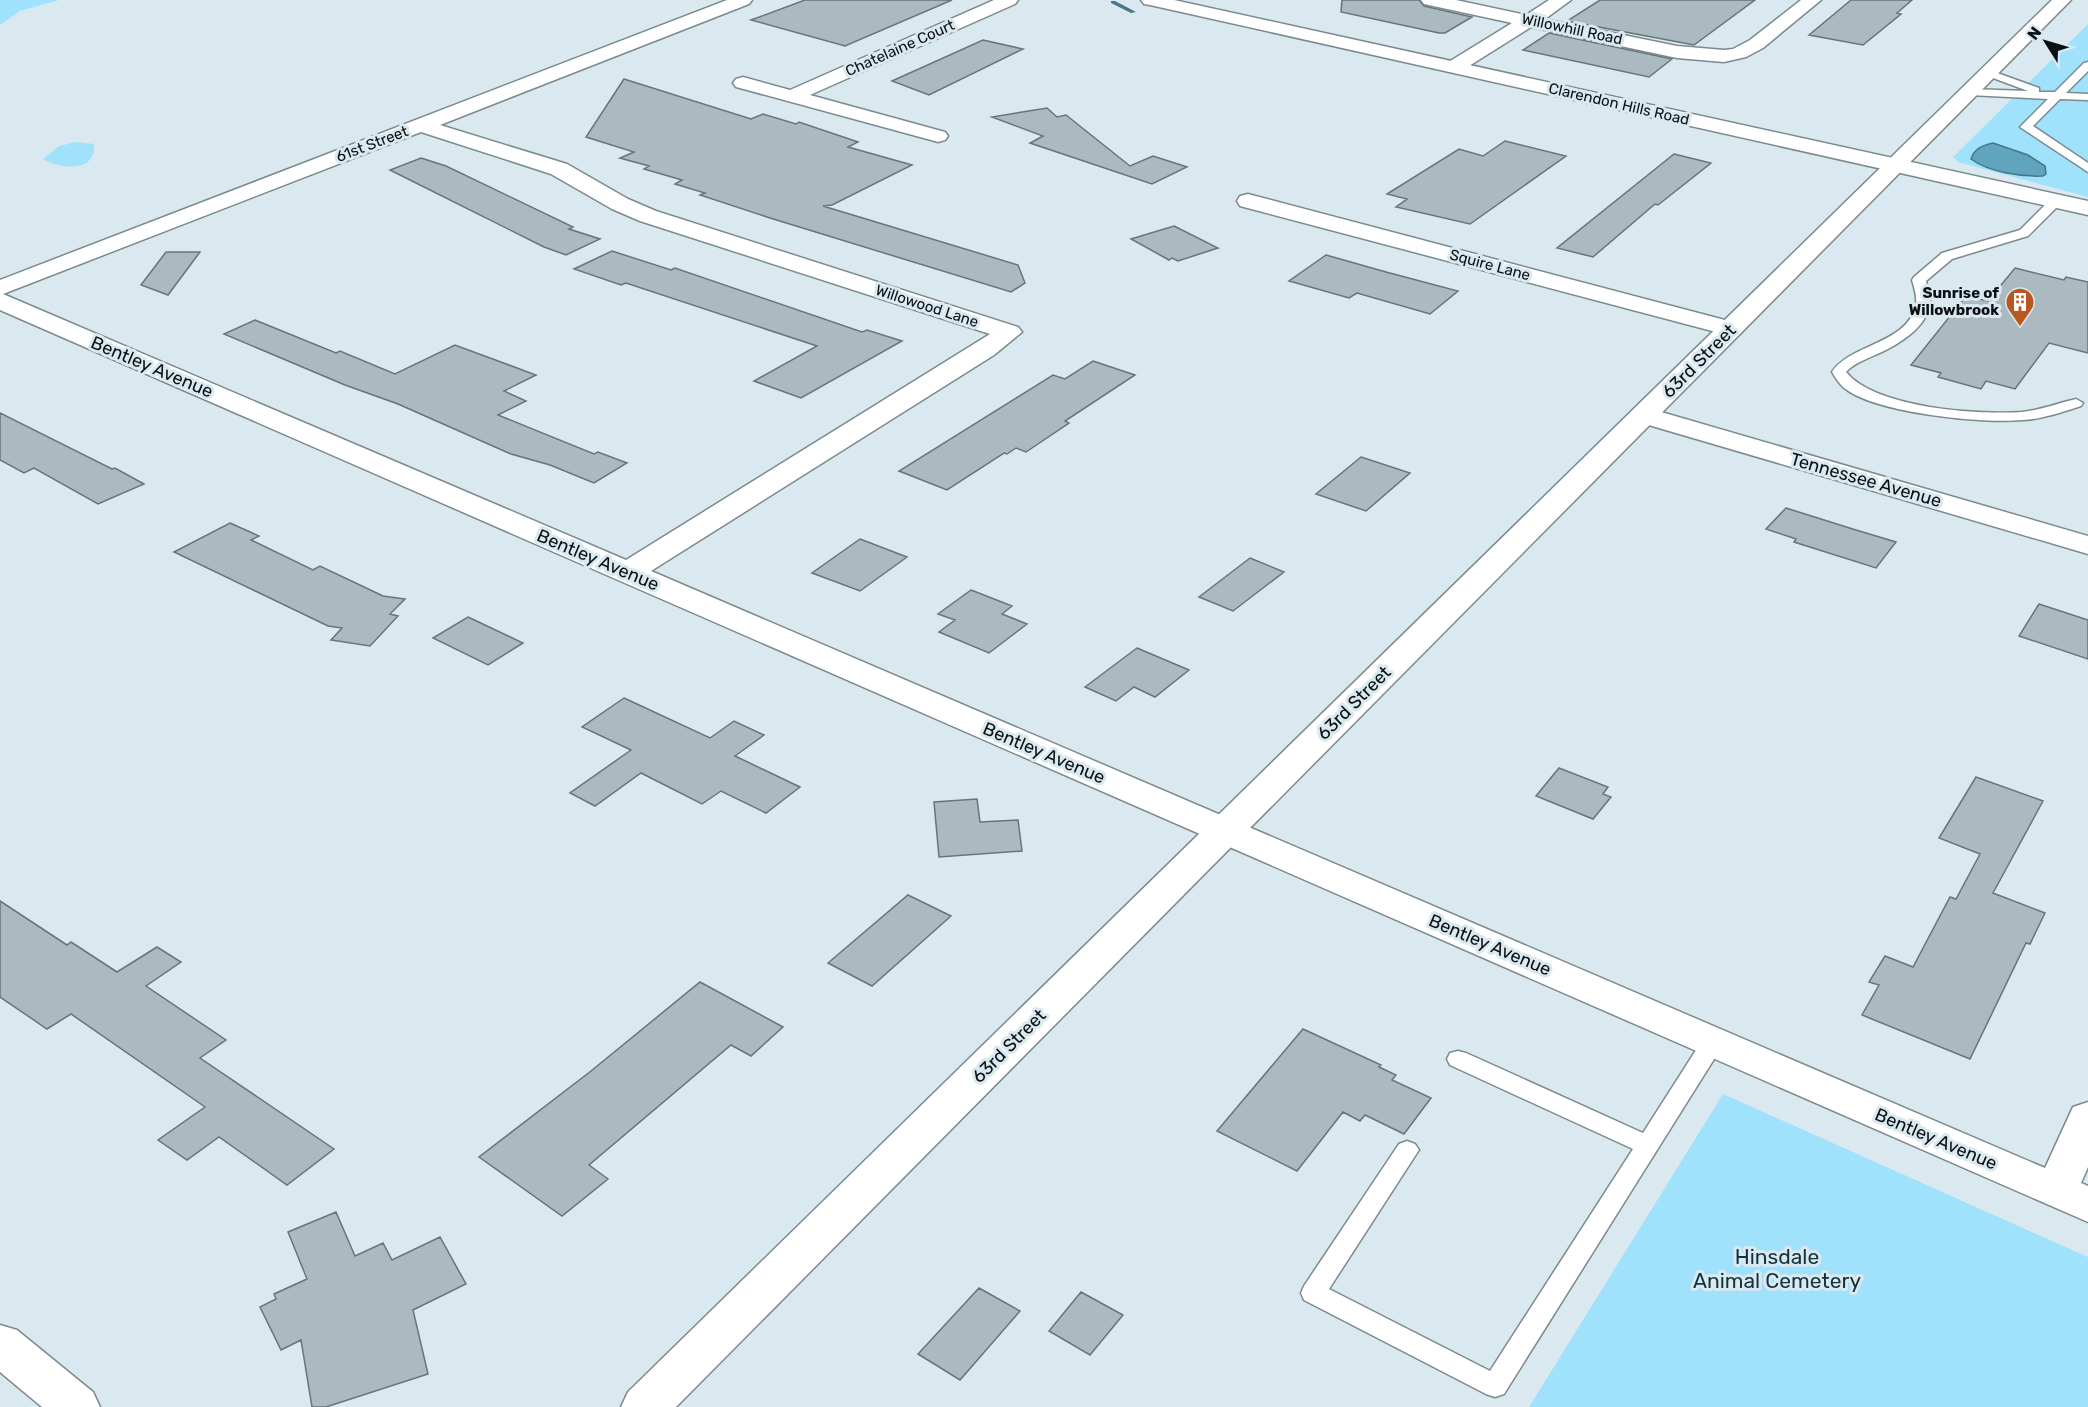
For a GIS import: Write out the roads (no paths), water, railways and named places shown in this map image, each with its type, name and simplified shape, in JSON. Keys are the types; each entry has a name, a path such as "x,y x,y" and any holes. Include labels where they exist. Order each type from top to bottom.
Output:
{"street":[{"name":"61st Street","path":"0,288 743,0"},
{"name":"Chatelaine Court","path":"792,96 1009,0"},
{"name":"Clarendon Hills Road","path":"1150,0 2088,208"},
{"name":"Willowhill Road","path":"1430,0 1677,52 1707,56 1741,53 1812,0"},
{"path":"1454,68 1562,0"},
{"name":"63rd Street","path":"645,1407 2062,0"},
{"path":"743,83 938,136"},
{"name":"Willowood Lane","path":"420,125 559,169 620,204 648,216 1009,332 975,356 626,573"},
{"name":"Squire Lane","path":"1248,201 1731,328"},
{"name":"Bentley Avenue","path":"0,301 2072,1198"},
{"name":"Tennessee Avenue","path":"1644,415 2088,545"},
{"path":"2072,1198 2088,1118"},
{"path":"0,1344 76,1407"}],"lane":[{"path":"2088,65 2026,127 2088,168"},
{"path":"1989,73 2056,97"},
{"path":"1969,92 2088,97"},
{"path":"2056,201 2024,233 1947,256 1919,280 1924,300 1922,310 1911,324 1895,338 1843,364 1839,372 1841,380 1870,395 1952,413 2021,416 2049,413 2076,403"},
{"path":"1407,1150 1313,1293 1495,1386 1713,1042"},
{"path":"1458,1059 1647,1145"}],"waterway":[{"path":"1113,2 1133,12"}],"place":[{"name":"Sunrise of Willowbrook","path":"2020,328"}],"park label":[{"name":"Hinsdale Animal Cemetery","path":"1777,1269"}]}
